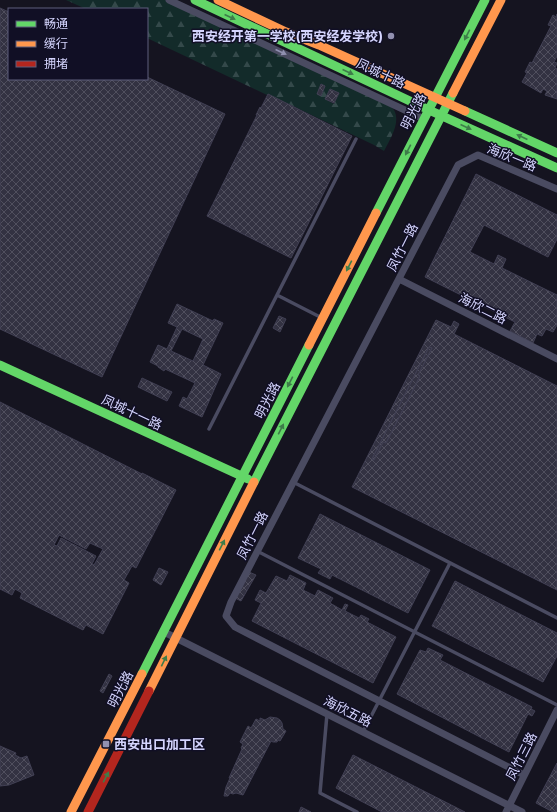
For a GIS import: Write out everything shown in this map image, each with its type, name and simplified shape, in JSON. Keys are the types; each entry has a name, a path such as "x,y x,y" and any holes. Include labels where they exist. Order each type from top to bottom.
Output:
{"main road":[{"name":"凤城十路","path":"195,0 428,110 557,168"},
{"name":"凤城十路","path":"218,0 557,153"},
{"name":"明光路","path":"71,812 485,0"},
{"name":"明光路","path":"88,812 254,482 500,0"},
{"name":"凤城十一路","path":"0,365 254,482"}],"street":[{"path":"170,0 424,119"},
{"name":"海欣一路","path":"458,166 478,155 557,189"},
{"name":"凤竹一路","path":"458,166 257,551 231,602 226,616 235,627 524,775"},
{"name":"海欣二路","path":"399,279 557,359"},
{"name":"海欣五路","path":"164,632 363,732 507,809 522,812"},
{"name":"凤竹三路","path":"507,809 557,710"}],"lane":[{"path":"209,429 356,139"},
{"path":"277,295 323,318"},
{"path":"293,482 557,618"},
{"path":"257,551 414,633 557,705"},
{"path":"363,732 450,563"},
{"path":"327,714 320,793 357,812"}],"green space":[{"path":"66,0 165,0 387,104 392,107 396,115 394,131 384,151 268,94 267,95 148,38 148,8 84,8","holes":["330,89 339,93 334,104 325,99"]}],"building":[{"path":"0,8 8,12 8,80 148,80 148,77 225,114 102,377 0,329"},
{"path":"557,14 557,56 554,62 557,63 555,68 557,69 557,99 545,95 547,91 543,89 541,93 522,82 527,73 525,72 530,62 532,63 551,26 548,25 553,15 556,17"},
{"path":"321,84 325,86 321,96 317,94"},
{"path":"330,89 339,93 334,103 325,99"},
{"path":"268,94 352,136 291,258 207,216 260,107 261,108"},
{"path":"476,174 557,215 557,239 548,257 484,225 470,252 494,264 498,255 506,259 502,268 557,295 557,325 553,332 546,329 542,336 537,334 533,343 510,331 515,322 425,277"},
{"path":"177,304 213,321 214,319 223,323 203,365 221,374 202,417 179,406 183,397 187,399 195,383 165,369 164,371 150,362 158,345 167,349 177,327 168,323","holes":["182,329 203,339 193,361 171,351"]},
{"path":"279,316 286,319 280,332 273,328"},
{"path":"436,320 451,327 454,321 459,324 454,334 557,386 557,590 352,487","holes":["429,347 432,348 418,375 420,376 386,443 383,442 374,460 372,459"]},
{"path":"429,347 432,348 418,375 420,376 386,443 383,442 374,460 372,459"},
{"path":"142,378 172,392 167,401 138,387"},
{"path":"0,402 176,490 136,568 132,566 124,580 129,583 103,634 86,625 83,630 20,598 22,593 15,589 12,595 0,589","holes":["59,535 86,549 90,543 103,549 94,565 92,564 96,556 61,538 57,546 54,545"]},
{"path":"320,514 430,570 408,613 332,575 330,579 318,573 321,569 298,558"},
{"path":"159,568 168,572 161,585 153,580"},
{"path":"249,572 256,575 241,601 235,598"},
{"path":"290,575 306,583 303,590 315,596 318,590 333,598 330,603 342,610 345,604 348,605 345,611 359,618 361,615 369,619 367,622 396,637 373,683 252,621 261,603 255,600 260,590 266,593 276,576 287,581"},
{"path":"455,581 557,633 557,656 543,682 432,626"},
{"path":"428,648 443,655 440,660 532,707 531,709 535,711 532,716 528,714 509,752 397,694 420,650 426,652"},
{"path":"109,674 112,676 103,693 100,691"},
{"path":"270,717 280,720 283,729 286,731 280,741 271,741 243,795 230,793 228,796 224,796 229,778 242,749 243,744 240,742 248,726 251,728 256,719 260,721 260,718 265,720"},
{"path":"0,746 16,753 15,755 21,758 27,756 34,775 9,785 0,786"},
{"path":"353,755 465,812 382,812 336,788"},
{"path":"557,763 557,812 553,812 536,803"},
{"path":"301,807 311,812 299,812"}],"traffic: fast":[{"path":"195,0 429,110 557,168"},
{"path":"376,213 485,0"},
{"path":"254,482 453,93"},
{"path":"465,111 557,153"},
{"path":"142,674 309,345"},
{"path":"0,365 248,479"}],"traffic: slow":[{"path":"218,0 286,32 319,45 465,111"},
{"path":"453,93 501,0"},
{"path":"309,345 376,213"},
{"path":"149,691 254,482"},
{"path":"71,812 142,674"}],"traffic: jam":[{"path":"88,812 149,691"}],"place":[{"name":"西安经开第一学校(西安经发学校)","path":"391,36"},
{"name":"西安出口加工区","path":"106,744"}]}
